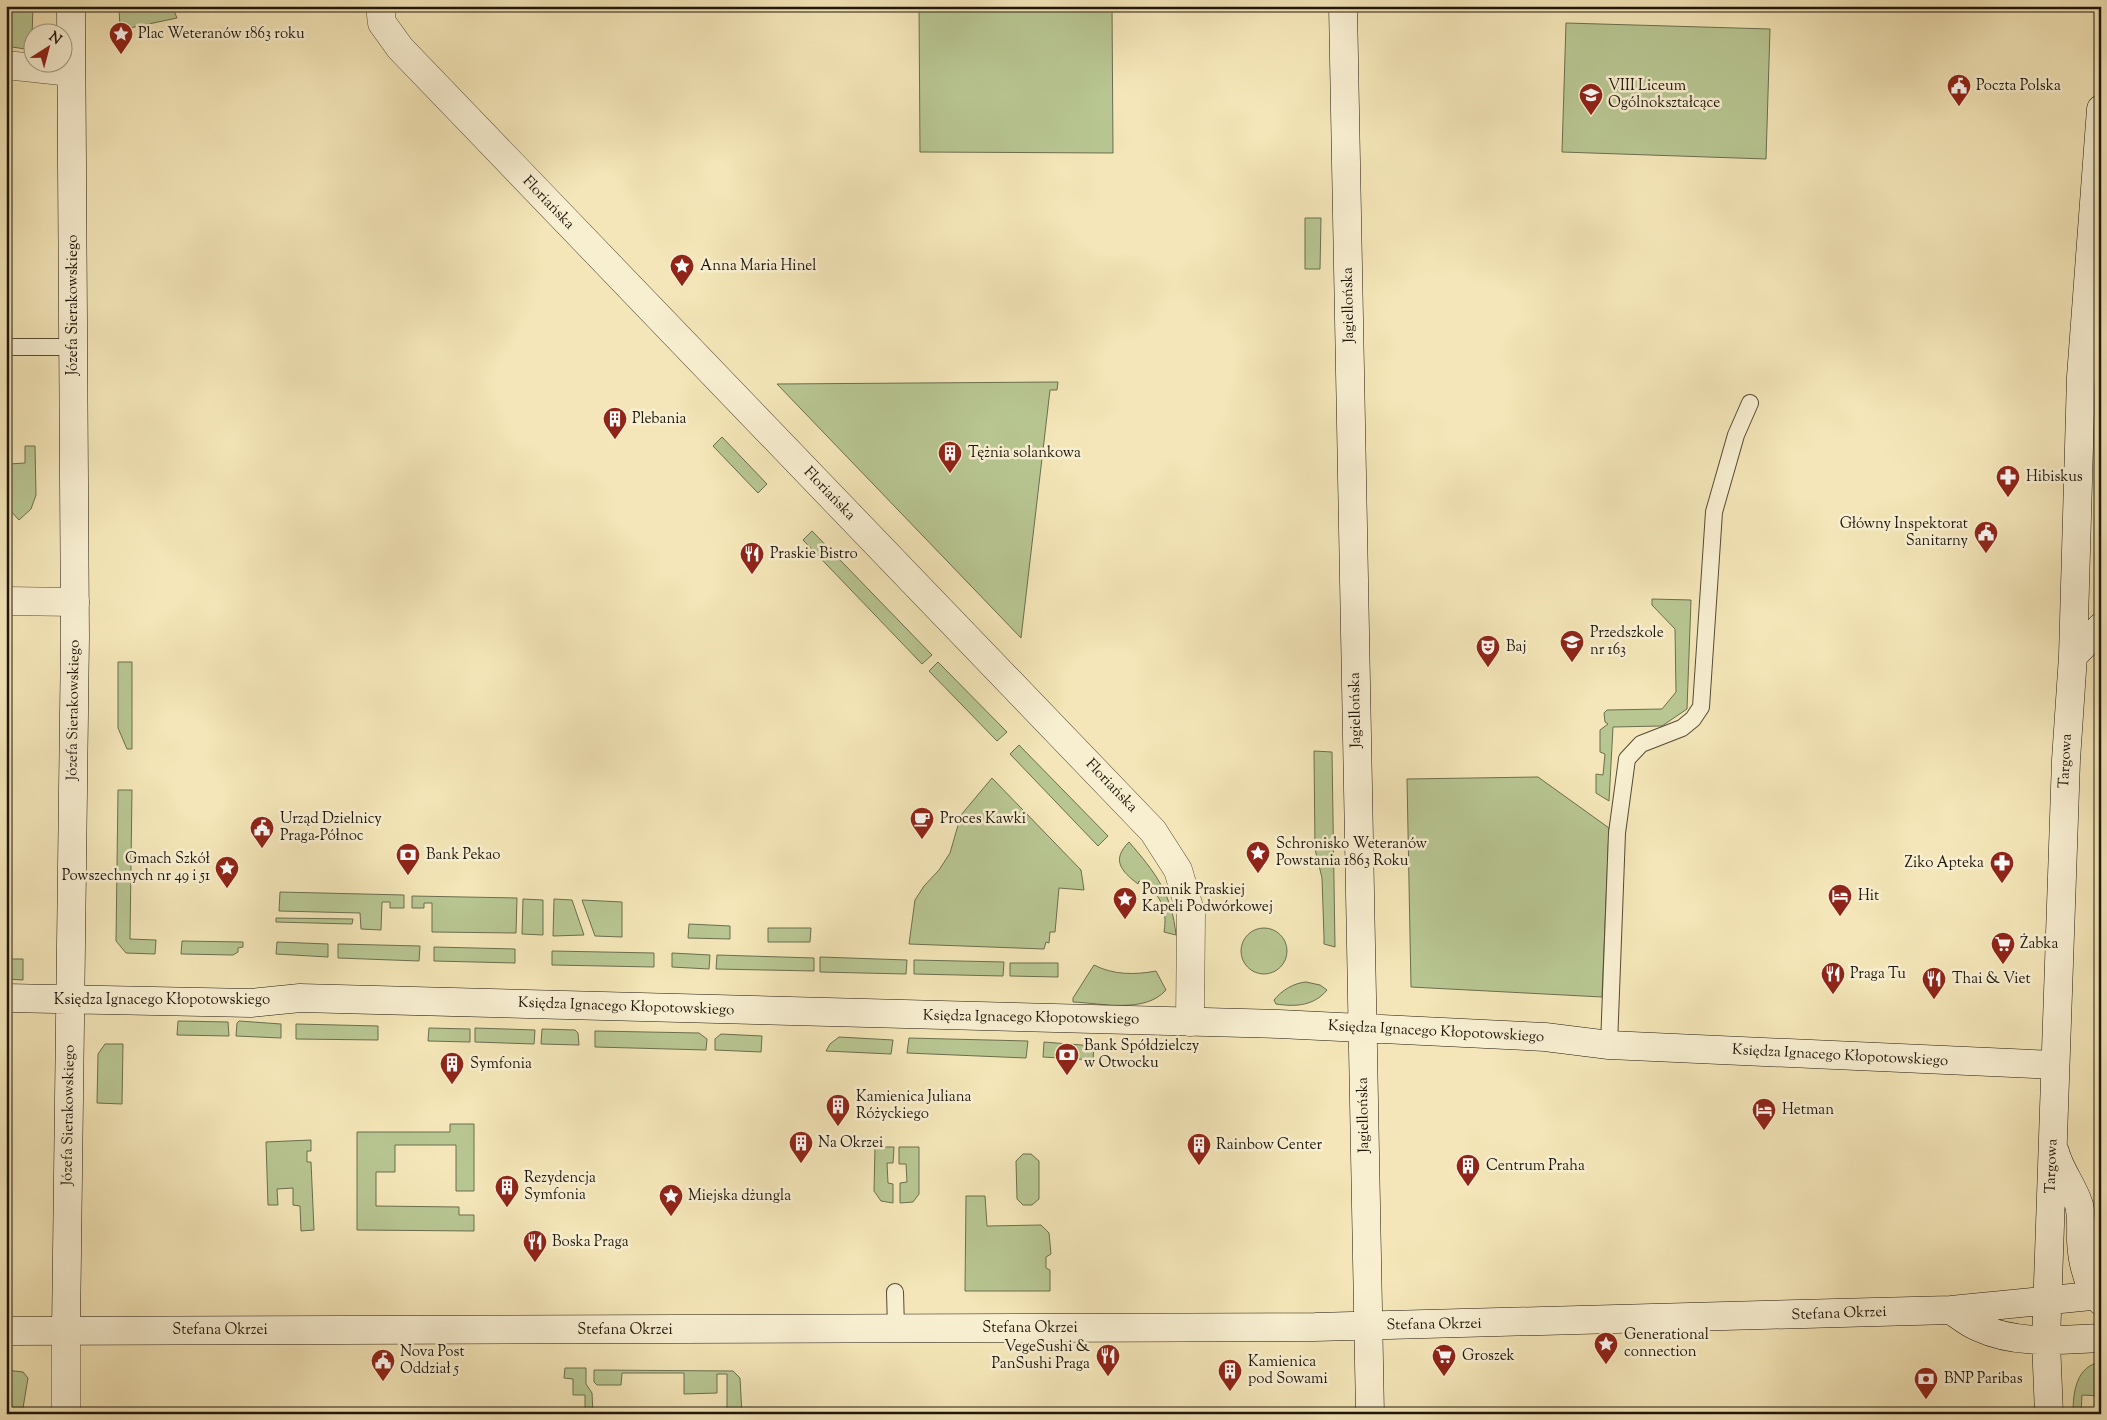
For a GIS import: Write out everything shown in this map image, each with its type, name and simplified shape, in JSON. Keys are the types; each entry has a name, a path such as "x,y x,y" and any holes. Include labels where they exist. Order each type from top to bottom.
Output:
{"street":[{"name":"Józefa Sierakowskiego","path":"71,6 71,22"},
{"name":"Jagiellońska","path":"1343,6 1362,1028 1370,1326 1370,1414"},
{"name":"Floriańska","path":"380,10 382,23 387,32 406,55 1153,831 1178,870 1191,914 1190,1022"},
{"path":"6,65 22,67"},
{"name":"Józefa Sierakowskiego","path":"66,1414 75,602 71,72"},
{"name":"Targowa","path":"2048,1414 2046,1341 2066,760 2073,656 2081,378 2101,110"},
{"path":"6,601 75,602"},
{"path":"2073,656 2101,628"},
{"name":"Księdza Ignacego Kłopotowskiego","path":"6,998 251,1003 300,998 1190,1022 1545,1037 1609,1045 2055,1065"},
{"path":"2053,1141 2057,1159 2079,1204 2082,1258 2087,1276 2099,1298"},
{"name":"Stefana Okrzei","path":"6,1331 772,1328 817,1330 1370,1326 1951,1310 2099,1298"},
{"path":"1951,1310 1977,1327 2020,1339 2046,1341 2101,1338"}],"lane":[{"path":"6,347 74,347"},
{"path":"1609,1045 1617,833 1627,759 1641,744 1682,728 1693,719 1701,707 1714,512 1736,435 1750,403"},
{"path":"896,1292 896,1328"}],"green space":[{"path":"6,6 33,6 32,22 22,22 22,49 6,46"},
{"path":"119,6 172,6 177,18 120,30"},
{"path":"919,6 1112,6 1113,153 920,152"},
{"path":"1566,23 1770,29 1766,159 1562,152"},
{"path":"1305,218 1321,218 1320,269 1305,269"},
{"path":"1058,382 1057,390 1050,390 1021,638 777,384"},
{"path":"722,437 767,484 758,493 713,446"},
{"path":"25,446 35,446 36,495 31,509 19,520 6,506 6,488 10,484 6,482 6,466 9,464 25,463"},
{"path":"812,531 932,655 922,664 803,540"},
{"path":"1652,599 1691,600 1687,709 1662,726 1613,727 1609,801 1596,793 1596,774 1603,775 1605,754 1600,752 1600,730 1608,724 1605,722 1604,713 1607,710 1662,709 1676,692 1675,629 1652,605"},
{"path":"118,662 132,662 132,749 127,749 118,728"},
{"path":"938,662 1007,732 997,741 929,671"},
{"path":"1019,745 1108,836 1098,846 1010,754"},
{"path":"1314,751 1332,752 1335,947 1324,944 1322,878 1315,849"},
{"path":"1538,777 1609,828 1602,997 1411,987 1407,779"},
{"path":"992,778 1081,870 1084,890 1059,888 1055,932 1050,932 1049,943 1046,942 1044,949 909,944 915,900 950,853 961,815"},
{"path":"118,790 132,790 130,939 156,940 155,954 126,953 116,941"},
{"path":"1129,842 1147,863 1161,884 1171,907 1176,935 1164,932 1165,916 1157,896 1146,885 1139,881 1138,884 1132,879 1120,865 1120,854"},
{"path":"280,892 404,895 404,908 390,908 390,902 382,902 381,930 361,929 360,913 279,911"},
{"path":"412,896 517,898 516,933 432,932 432,903 424,903 424,908 412,908"},
{"path":"523,899 543,900 543,935 522,934"},
{"path":"554,899 572,900 584,935 553,936"},
{"path":"582,900 622,902 622,937 595,936"},
{"path":"276,918 353,919 352,924 276,922"},
{"path":"689,924 730,926 730,939 688,938"},
{"path":"768,928 811,928 810,942 768,942"},
{"path":"1264,928 1277,932 1283,938 1287,951 1283,964 1277,970 1264,974 1251,970 1245,964 1241,951 1245,938 1251,932"},
{"path":"182,941 243,942 243,947 238,948 238,952 233,955 181,954"},
{"path":"277,942 328,944 328,957 276,954"},
{"path":"338,944 420,946 419,961 338,958"},
{"path":"434,947 515,949 515,963 434,961"},
{"path":"552,951 654,953 654,967 552,965"},
{"path":"672,953 710,955 709,969 672,967"},
{"path":"717,955 814,958 814,971 716,969"},
{"path":"820,957 907,960 906,974 820,972"},
{"path":"6,959 23,959 23,980 6,979"},
{"path":"914,960 1004,962 1003,976 914,974"},
{"path":"1010,963 1058,963 1058,977 1010,976"},
{"path":"1094,965 1109,971 1124,973 1156,971 1166,990 1147,1002 1135,1005 1073,1002 1073,998"},
{"path":"1306,982 1320,985 1327,990 1316,999 1304,1004 1276,1004 1274,1000 1284,990 1293,985"},
{"path":"178,1021 228,1022 229,1036 177,1035"},
{"path":"239,1021 281,1024 281,1038 236,1036 237,1023"},
{"path":"296,1024 378,1026 378,1040 296,1039"},
{"path":"429,1028 470,1029 470,1042 428,1041"},
{"path":"475,1028 535,1030 534,1044 475,1042"},
{"path":"542,1029 575,1030 578,1033 579,1045 541,1044"},
{"path":"595,1031 699,1033 707,1039 706,1050 595,1047"},
{"path":"721,1034 762,1036 761,1052 715,1050 715,1039"},
{"path":"839,1037 893,1040 891,1054 826,1051 830,1044"},
{"path":"909,1038 1028,1041 1026,1058 907,1053"},
{"path":"1044,1042 1094,1046 1093,1060 1043,1057"},
{"path":"105,1044 123,1044 122,1104 97,1103 98,1054"},
{"path":"450,1124 474,1124 474,1191 456,1191 456,1145 395,1145 395,1172 376,1172 376,1206 459,1207 459,1215 474,1215 474,1231 357,1230 357,1132 450,1132"},
{"path":"311,1140 311,1151 307,1151 307,1162 311,1162 314,1230 301,1231 300,1206 293,1205 293,1188 277,1189 278,1205 268,1205 266,1142"},
{"path":"875,1147 894,1147 893,1163 887,1163 888,1183 893,1184 893,1203 881,1201 874,1191"},
{"path":"899,1147 919,1147 919,1194 913,1202 900,1203 900,1183 907,1182 906,1164 899,1164"},
{"path":"1023,1154 1031,1154 1039,1161 1039,1199 1032,1205 1023,1205 1017,1199 1016,1161"},
{"path":"966,1196 985,1196 987,1226 1041,1225 1049,1233 1051,1254 1046,1257 1046,1268 1050,1270 1050,1291 965,1291"},
{"path":"2101,1362 2101,1396 2082,1395 2081,1414 2073,1414 2075,1389 2081,1374 2093,1364"},
{"path":"565,1368 586,1368 586,1384 592,1393 593,1414 585,1414 585,1395 573,1395 573,1379 564,1378"},
{"path":"6,1370 23,1372 28,1378 22,1414 6,1414"},
{"path":"594,1370 733,1371 740,1378 742,1414 727,1414 727,1374 717,1374 717,1393 684,1394 684,1373 622,1373 621,1385 597,1385 594,1382"}],"place":[{"name":"Plac Weteranów 1863 roku","path":"121,55"},
{"name":"Poczta Polska","path":"1959,107"},
{"name":"VIII Liceum Ogólnokształcące","path":"1591,116"},
{"name":"Anna Maria Hinel","path":"682,287"},
{"name":"Plebania","path":"615,440"},
{"name":"Tężnia solankowa","path":"950,474"},
{"name":"Hibiskus","path":"2008,498"},
{"name":"Główny Inspektorat Sanitarny","path":"1986,554"},
{"name":"Praskie Bistro","path":"752,575"},
{"name":"Przedszkole nr 163","path":"1572,663"},
{"name":"Baj","path":"1488,668"},
{"name":"Proces Kawki","path":"922,840"},
{"name":"Urząd Dzielnicy Praga-Północ","path":"262,849"},
{"name":"Schronisko Weteranów Powstania 1863 Roku","path":"1258,874"},
{"name":"Bank Pekao","path":"408,876"},
{"name":"Ziko Apteka","path":"2002,884"},
{"name":"Gmach Szkół Powszechnych nr 49 i 51","path":"227,889"},
{"name":"Hit","path":"1840,917"},
{"name":"Pomnik Praskiej Kapeli Podwórkowej","path":"1125,920"},
{"name":"Żabka","path":"2003,965"},
{"name":"Praga Tu","path":"1833,995"},
{"name":"Thai & Viet","path":"1934,1000"},
{"name":"Bank Spółdzielczy w Otwocku","path":"1067,1076"},
{"name":"Symfonia","path":"452,1085"},
{"name":"Kamienica Juliana Różyckiego","path":"838,1127"},
{"name":"Hetman","path":"1764,1131"},
{"name":"Na Okrzei","path":"801,1164"},
{"name":"Rainbow Center","path":"1199,1166"},
{"name":"Centrum Praha","path":"1468,1187"},
{"name":"Rezydencja Symfonia","path":"507,1208"},
{"name":"Miejska dżungla","path":"671,1217"},
{"name":"Boska Praga","path":"535,1263"},
{"name":"Generational connection","path":"1606,1365"},
{"name":"VegeSushi & PanSushi Praga","path":"1108,1377"},
{"name":"Groszek","path":"1444,1377"},
{"name":"Nova Post Oddział 5","path":"383,1382"},
{"name":"Kamienica pod Sowami","path":"1230,1392"},
{"name":"BNP Paribas","path":"1926,1400"}]}
